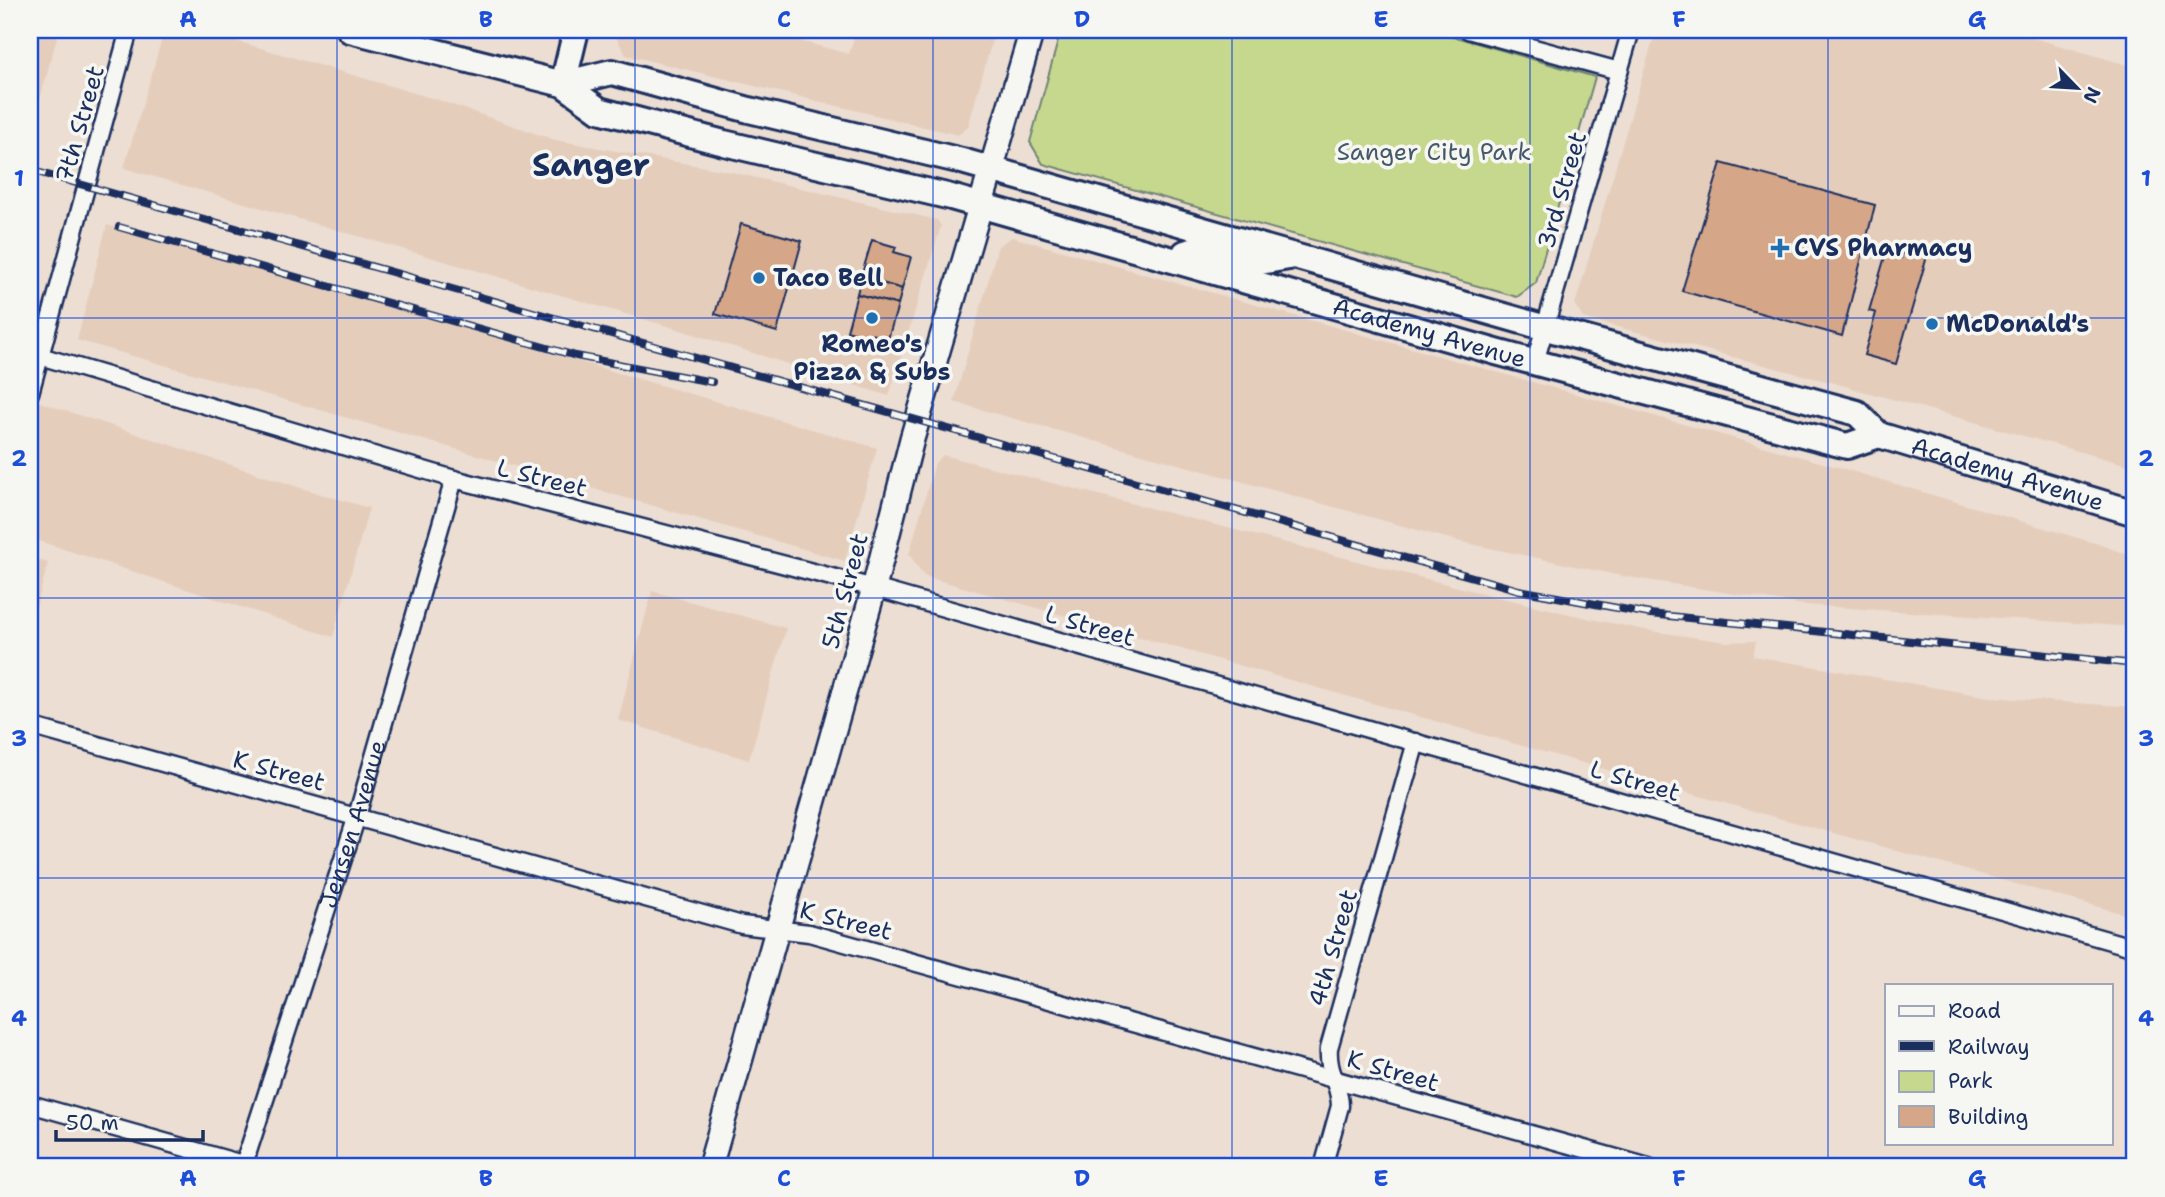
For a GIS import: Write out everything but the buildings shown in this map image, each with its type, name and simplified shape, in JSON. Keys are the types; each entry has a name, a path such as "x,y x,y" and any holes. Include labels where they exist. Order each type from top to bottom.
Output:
{"main road":[{"path":"350,30 563,85 576,30"},
{"name":"Academy Avenue","path":"563,85 612,72 749,110 992,170 1545,328 1857,413 1879,435 2135,513"},
{"name":"Academy Avenue","path":"563,85 599,110 981,206 1535,362 1847,446 1879,435"},
{"path":"1179,261 1189,250 1198,249 1254,263 1297,256"}],"street":[{"name":"7th Street","path":"30,393 35,355 129,30"},
{"name":"5th Street","path":"710,1167 874,588 912,439 1032,30"},
{"path":"1468,30 1619,71"},
{"name":"3rd Street","path":"1535,362 1631,30"},
{"name":"L Street","path":"35,355 454,479 874,588 2135,948"},
{"name":"Jensen Avenue","path":"246,1166 357,816 454,479"},
{"name":"K Street","path":"30,726 742,925 809,933 1649,1167"},
{"name":"4th Street","path":"1323,1167 1340,1106 1340,1096 1328,1060 1329,1048 1416,742"},
{"path":"30,1104 246,1166"}],"shaded area":[{"path":"30,30 59,30 30,135"},
{"path":"170,30 199,30 438,100 555,140 727,171 937,220 941,226 889,396 674,328 124,168 163,35"},
{"path":"618,30 782,30 781,36 849,54 856,30 995,30 968,127 958,135 626,55 616,37"},
{"path":"1656,30 2006,30 2135,67 2135,467 1841,385 1583,318 1575,305"},
{"path":"107,225 877,448 845,561 77,340"},
{"path":"1012,237 1848,470 2098,544 2135,557 2135,627 1804,605 1622,576 1461,542 954,402 998,246"},
{"path":"30,399 369,508 333,637 30,538"},
{"path":"943,455 1591,619 1727,642 1756,641 1753,656 1989,697 2135,707 2135,917 924,576 909,554 935,463"},
{"path":"30,557 48,563 31,626 30,625"},
{"path":"652,591 786,628 749,760 618,720"}],"green space":[{"name":"Sanger City Park","path":"1061,30 1431,30 1595,77 1536,283 1517,297 1043,164 1030,142"}],"railway":[{"path":"30,170 1519,590 1650,614 2135,664"},
{"path":"119,227 576,356 712,382"}],"place":[{"name":"CVS Pharmacy","path":"1780,248"},
{"name":"Taco Bell","path":"759,278"},
{"name":"Romeo's Pizza & Subs","path":"872,318"},
{"name":"McDonald's","path":"1932,324"}],"district":[{"name":"Sanger","path":"591,164"}]}
